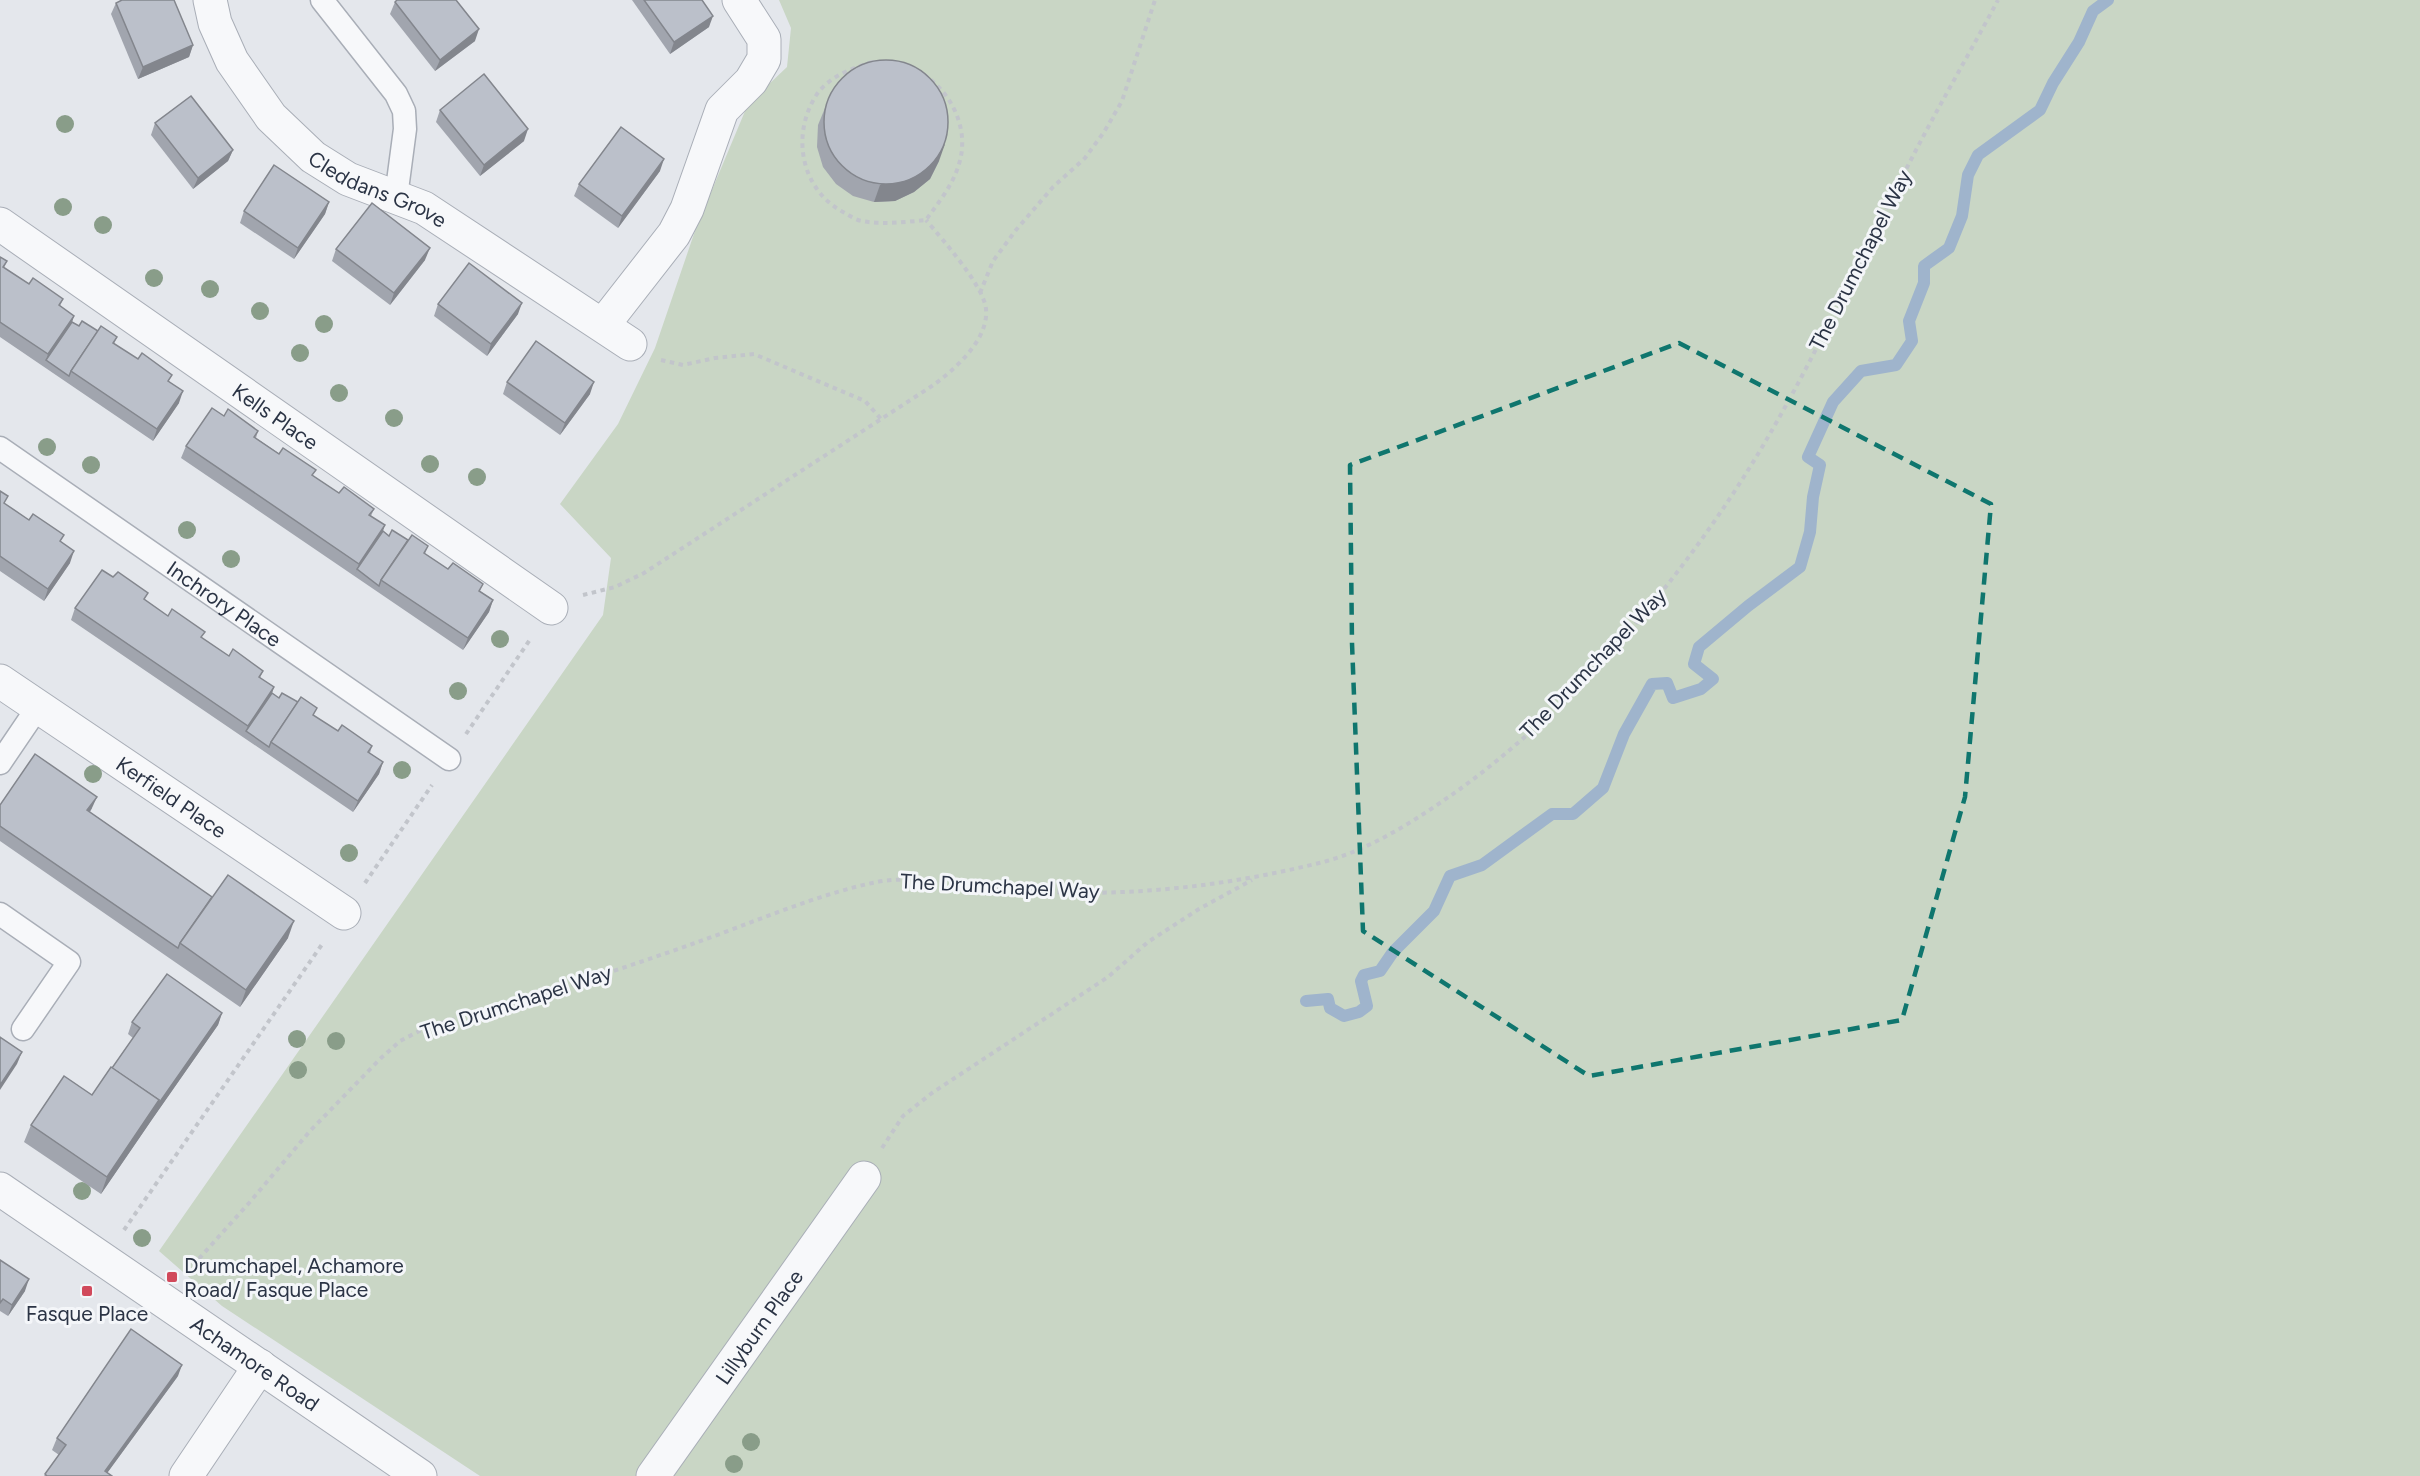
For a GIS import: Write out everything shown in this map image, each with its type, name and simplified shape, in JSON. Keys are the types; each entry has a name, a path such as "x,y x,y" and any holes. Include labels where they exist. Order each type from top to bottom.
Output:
{"street":[{"name":"Cleddans Grove","path":"210,0 215,23 232,61 272,117 312,157 348,178 424,208 630,344"},
{"path":"603,325 674,234 687,209 722,110 751,81 764,59 764,39 739,0"},
{"name":"Kells Place","path":"0,224 551,608"},
{"name":"Kerfield Place","path":"0,681 344,913"},
{"name":"Lillyburn Place","path":"653,1476 864,1178"},
{"name":"Achamore Road","path":"0,1189 420,1476"},
{"path":"186,1476 260,1366"}],"lane":[{"path":"322,0 396,94 404,111 405,129 396,197"},
{"name":"Inchrory Place","path":"0,448 449,759"},
{"path":"0,763 38,707"},
{"path":"0,915 69,962 23,1029"}],"path":[{"path":"980,293 993,261 1016,230 1053,187 1085,158 1104,132 1122,101 1155,0"},
{"name":"The Drumchapel Way","path":"165,1302 188,1270 317,1123 400,1041 427,1027 639,963 845,890 882,881 908,880 999,890 1084,894 1164,889 1255,878 1323,863 1373,843 1432,809 1494,764 1565,699 1664,590 1758,454 1820,340 1924,135 1998,0"},
{"path":"872,62 903,65 932,79 952,102 962,133 960,164 946,192 926,220 892,223 860,221 832,206 811,183 801,153 804,122 818,93 842,72 872,62"},
{"path":"551,608 593,591 615,587 644,573 949,374 981,335 986,309 980,293 964,268 926,220"},
{"path":"630,344 664,362 683,365 715,358 754,354 865,401 881,419"},
{"path":"864,1178 903,1116 932,1093 1108,977 1148,942 1199,909 1255,878"}],"highlighted area":[{"path":"1679,343 1991,504 1965,797 1902,1020 1589,1076 1363,931 1352,643 1350,465"}],"green space":[{"path":"779,0 2420,0 2420,1476 480,1476 222,1306 159,1251 603,615 611,558 560,504 618,424 655,348 696,228 748,104 787,67 791,28"}],"building":[{"path":"122,0 174,0 193,45 143,67 116,3"},
{"path":"397,0 456,0 479,29 440,60 395,2"},
{"path":"644,0 702,0 713,16 674,42"},
{"path":"886,60 910,64 930,78 944,98 948,122 944,146 930,166 910,180 886,184 862,180 842,166 828,146 824,122 828,98 842,78 862,64"},
{"path":"484,74 528,129 484,165 440,110"},
{"path":"191,96 233,150 198,178 155,123"},
{"path":"621,127 664,159 622,216 579,184"},
{"path":"274,165 329,202 298,248 244,211"},
{"path":"372,203 430,248 394,293 336,249"},
{"path":"0,257 7,261 3,267 29,284 33,278 63,299 59,305 74,316 48,354 0,322"},
{"path":"469,263 522,303 491,344 438,304"},
{"path":"82,321 98,331 69,376 46,360 72,322 79,326"},
{"path":"101,326 117,337 113,343 138,359 142,353 172,375 168,381 183,391 157,429 71,371"},
{"path":"536,341 594,382 565,423 507,382"},
{"path":"212,408 224,416 228,409 258,431 254,437 279,454 283,448 316,470 312,475 339,493 344,487 374,509 369,515 385,525 359,564 186,446"},
{"path":"0,491 8,496 4,503 29,520 33,514 64,535 60,541 74,551 48,589 0,556"},
{"path":"392,530 408,540 379,586 357,569 383,531 389,536"},
{"path":"412,535 428,546 424,553 448,569 453,563 483,584 479,591 493,600 468,638 381,580"},
{"path":"102,570 113,577 118,572 148,593 144,599 168,616 172,609 205,632 201,637 229,656 233,649 263,671 259,677 274,687 248,726 75,608"},
{"path":"272,693 279,698 282,693 298,702 269,747 246,731"},
{"path":"301,697 317,708 313,715 338,731 342,725 372,746 368,752 383,762 358,801 271,742"},
{"path":"35,754 97,797 87,810 212,897 178,948 0,826 0,805"},
{"path":"228,875 294,921 246,990 180,943"},
{"path":"167,974 222,1013 157,1106 159,1100 112,1068 140,1028 132,1022"},
{"path":"0,1037 22,1052 0,1085"},
{"path":"111,1067 159,1100 107,1177 31,1125 64,1076 92,1095"},
{"path":"0,1260 29,1279 12,1305 3,1299 0,1303"},
{"path":"131,1329 182,1365 105,1471 112,1476 47,1476 45,1474 66,1445 57,1438"}],"waterway":[{"path":"1306,1001 1328,999 1330,1008 1344,1016 1359,1012 1367,1006 1361,981 1364,975 1380,971 1393,952 1434,911 1450,876 1482,865 1552,814 1573,814 1603,788 1624,734 1652,684 1667,683 1673,698 1701,689 1713,679 1694,664 1699,647 1800,567 1810,532 1813,497 1820,465 1808,457 1833,402 1861,371 1896,365 1912,341 1909,321 1924,283 1924,266 1949,248 1962,216 1968,175 1978,155 2040,110 2053,83 2079,42 2093,11 2108,0"}],"place":[{"name":"Drumchapel, Achamore Road/ Fasque Place","path":"172,1277"},
{"name":"Fasque Place","path":"87,1291"}]}
